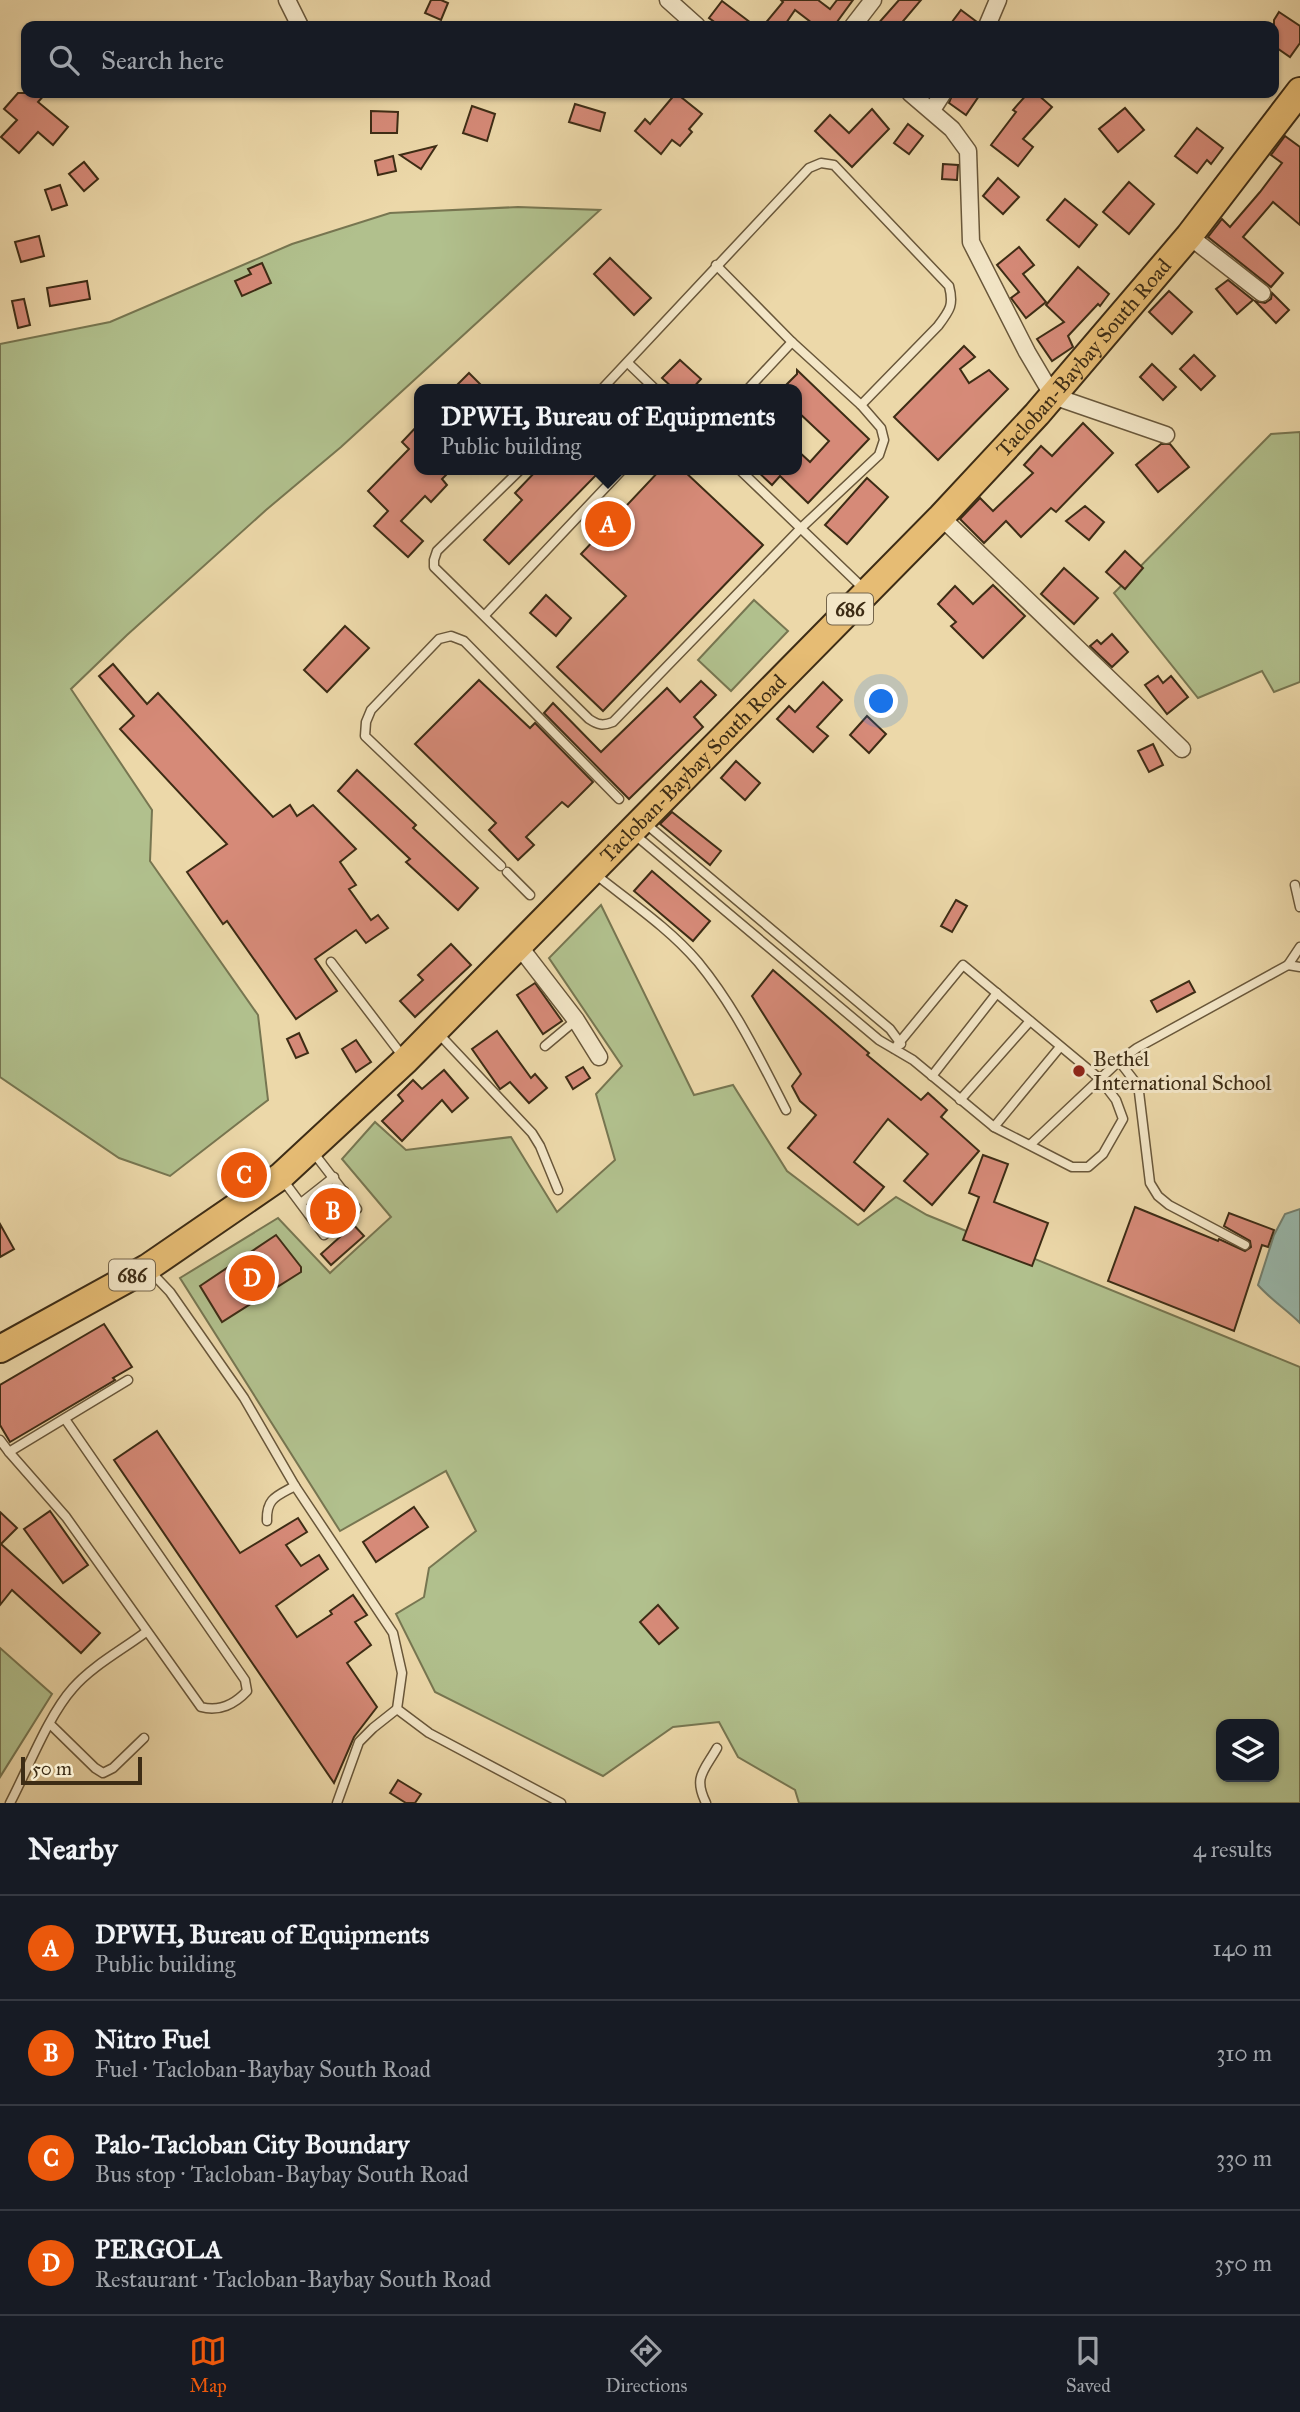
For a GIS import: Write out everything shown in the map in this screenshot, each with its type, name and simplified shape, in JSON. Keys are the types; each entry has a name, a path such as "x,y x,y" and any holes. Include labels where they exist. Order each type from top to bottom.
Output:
{"main road":[{"name":"Tacloban-Baybay South Road","path":"0,1349 147,1268 281,1176 406,1060 519,946 547,910 592,872 941,517 1053,396 1189,236 1300,91"}],"street":[{"path":"287,0 298,21"},
{"path":"668,0 691,21"},
{"path":"857,21 873,0"},
{"path":"989,21 998,0"},
{"path":"916,98 952,129 968,151 971,242 1027,352 1053,396 1166,435"},
{"path":"932,110 940,98"},
{"path":"1189,236 1262,293"},
{"path":"941,517 1182,749"},
{"path":"519,946 576,1020 599,1057"}],"lane":[{"path":"607,384 809,168 821,163 834,165 949,286 953,300 948,313 938,326 861,405"},
{"path":"515,475 437,551 434,567 440,576 485,615 589,719 596,724 613,722 801,528 879,455 884,440 881,429 861,405 792,342 716,265"},
{"path":"753,384 792,342"},
{"path":"628,363 650,384"},
{"path":"485,615 617,475"},
{"path":"745,475 867,591"},
{"path":"530,895 365,736 366,722 371,710 439,639 451,636 464,641 619,799"},
{"path":"637,826 879,1040 896,1045"},
{"path":"637,826 890,1029 896,1045 994,1128 1031,1144 1072,1167 1088,1167 1103,1154 1123,1119 1116,1100 1100,1079 963,965 896,1045"},
{"path":"592,872 660,925 697,961 741,1023 786,1110"},
{"path":"1295,885 1300,907"},
{"path":"1031,1144 1137,1048 1288,965 1300,947"},
{"path":"331,962 406,1060"},
{"path":"1288,965 1300,967"},
{"path":"932,1076 997,993"},
{"path":"545,1046 576,1020"},
{"path":"960,1100 1030,1021"},
{"path":"435,1030 532,1133 558,1190"},
{"path":"994,1128 1060,1047"},
{"path":"1119,1062 1136,1083 1139,1092 1150,1183 1158,1196 1168,1205 1245,1245"},
{"path":"281,1176 324,1235 357,1209 312,1150"},
{"path":"301,1203 334,1177"},
{"path":"311,1217 344,1191"},
{"path":"147,1268 170,1292 244,1398 295,1486 393,1633 402,1673 397,1709 359,1742 337,1803"},
{"path":"9,1452 128,1380"},
{"path":"0,1440 66,1517 201,1707 212,1710 237,1702 247,1691 245,1680 65,1419"},
{"path":"267,1521 269,1504 274,1497 295,1486"},
{"path":"10,1803 50,1724 71,1690 83,1677 146,1632"},
{"path":"397,1709 429,1733 561,1803"},
{"path":"50,1724 103,1773 113,1768 144,1738"},
{"path":"706,1803 699,1787 702,1774 716,1748"}],"green space":[{"path":"518,207 600,210 341,447 266,510 127,635 71,689 152,810 150,861 258,1015 268,1100 170,1176 119,1158 0,1077 0,344 110,322 292,244 390,213"},
{"path":"1300,432 1300,682 1274,692 1262,671 1198,698 1114,593 1271,434"},
{"path":"754,600 788,631 731,691 698,660"},
{"path":"601,905 694,1095 733,1085 787,1171 858,1225 896,1197 927,1215 1300,1367 1300,1803 799,1803 795,1790 738,1757 719,1722 673,1727 603,1776 435,1692 396,1614 424,1597 429,1568 476,1531 446,1471 340,1531 180,1278 278,1218 330,1273 391,1217 342,1159 375,1122 406,1150 511,1137 557,1212 615,1160 596,1094 622,1066 549,958"},
{"path":"0,1648 52,1694 0,1777"}],"shaded area":[{"path":"1300,1209 1300,1323 1258,1285 1274,1235 1285,1214"}],"building":[{"path":"431,0 448,3 441,20 425,13"},
{"path":"781,0 818,0 830,9 837,0 853,0 838,21 809,21 795,10 787,21 767,21 783,2"},
{"path":"899,0 921,0 903,21 880,21"},
{"path":"722,1 748,21 713,21 709,18"},
{"path":"961,10 976,21 953,21"},
{"path":"1279,12 1300,26 1300,43 1290,57 1279,49 1279,21 1274,20"},
{"path":"18,93 21,93 21,98 42,98 38,102 68,127 53,145 38,132 19,153 1,137 17,120 4,109"},
{"path":"672,98 682,98 702,114 689,129 692,132 680,146 672,140 661,154 635,131 645,119 650,124"},
{"path":"951,98 978,98 966,115 949,103"},
{"path":"1024,98 1042,98 1052,107 1023,139 1033,147 1018,166 991,145 1016,112 1013,110"},
{"path":"575,104 605,113 600,131 569,122"},
{"path":"472,106 495,114 487,141 463,133"},
{"path":"1125,108 1144,130 1118,152 1099,129"},
{"path":"872,109 889,129 852,167 815,131 830,115 849,133"},
{"path":"371,111 398,112 397,133 371,133"},
{"path":"908,124 923,136 909,154 894,143"},
{"path":"1197,128 1223,148 1211,164 1207,160 1197,173 1175,156"},
{"path":"1285,136 1300,147 1300,225 1273,202 1243,237 1283,273 1271,287 1208,237 1222,219 1230,227 1260,192 1282,163 1271,155"},
{"path":"436,146 421,169 400,155"},
{"path":"393,156 396,171 378,175 375,161"},
{"path":"84,162 98,179 84,191 69,174"},
{"path":"943,164 958,165 957,180 942,179"},
{"path":"998,178 1019,197 1003,214 983,196"},
{"path":"1129,182 1154,204 1129,234 1103,212"},
{"path":"60,185 67,205 52,210 45,190"},
{"path":"1065,199 1097,225 1079,247 1047,220"},
{"path":"39,236 44,256 21,262 15,242"},
{"path":"1019,247 1034,265 1023,274 1046,302 1026,318 1011,298 1019,292 997,265"},
{"path":"610,258 651,298 634,315 594,274"},
{"path":"262,263 271,283 242,296 235,281 251,274 248,269"},
{"path":"1078,267 1109,294 1068,336 1073,347 1052,361 1037,339 1064,322 1046,305"},
{"path":"1228,280 1253,300 1237,314 1216,289"},
{"path":"87,281 90,299 50,306 47,288"},
{"path":"1169,291 1192,312 1172,334 1149,312"},
{"path":"1272,293 1289,310 1276,323 1255,301 1265,303 1271,299"},
{"path":"24,299 30,325 18,328 12,301"},
{"path":"964,346 975,357 960,369 969,383 989,370 1008,389 938,460 894,417"},
{"path":"1194,355 1215,376 1201,390 1180,369"},
{"path":"680,360 701,379 696,384 669,384 662,378"},
{"path":"1152,364 1176,387 1163,400 1140,377"},
{"path":"797,370 869,439 808,503 780,476 772,485 761,475 802,475 802,455 810,462 829,441 802,416 802,384 787,384 797,374"},
{"path":"469,373 480,384 458,384"},
{"path":"1083,423 1113,453 1056,512 1051,508 1021,537 1006,521 984,543 960,519 980,498 993,511 1033,473 1024,465 1041,446 1052,456"},
{"path":"414,429 414,475 446,475 442,479 447,485 431,502 425,496 401,521 423,541 408,557 374,526 388,511 368,491 409,449 402,442"},
{"path":"1161,444 1170,444 1189,467 1158,492 1136,465"},
{"path":"532,475 596,475 509,564 484,540 522,500 515,493"},
{"path":"655,475 688,475 763,545 603,711 557,667 626,596 581,554"},
{"path":"867,478 888,497 847,544 825,525"},
{"path":"1085,506 1104,522 1089,540 1066,521"},
{"path":"1125,551 1143,568 1125,589 1106,572"},
{"path":"1064,568 1098,598 1074,624 1041,594"},
{"path":"993,585 1025,616 983,658 951,626 956,622 938,604 955,586 973,604"},
{"path":"546,595 571,618 556,636 530,613"},
{"path":"345,626 369,648 327,692 304,670"},
{"path":"1112,634 1128,652 1112,667 1090,646 1097,640 1101,644"},
{"path":"113,664 147,704 158,693 273,817 290,805 297,816 313,805 356,849 340,862 356,885 349,889 371,920 378,915 388,928 366,943 356,930 315,959 337,991 296,1019 227,921 223,924 187,872 227,844 120,729 134,716 99,676"},
{"path":"1158,676 1163,683 1171,676 1188,697 1167,714 1145,685"},
{"path":"479,680 530,728 535,723 593,782 568,807 562,802 526,837 534,845 518,860 489,830 496,823 415,744"},
{"path":"701,681 716,695 694,717 703,727 629,799 544,713 553,703 601,752 667,688 680,702"},
{"path":"823,682 842,700 817,727 828,736 813,752 777,719 789,706 795,712"},
{"path":"867,716 886,734 869,753 850,735"},
{"path":"1153,744 1163,765 1149,772 1138,751"},
{"path":"736,761 760,783 745,800 721,778"},
{"path":"357,770 416,825 413,828 478,888 458,910 406,862 410,859 338,791"},
{"path":"672,812 721,851 710,865 660,824"},
{"path":"652,871 710,921 693,941 634,891"},
{"path":"956,900 967,906 952,932 941,926"},
{"path":"451,944 471,965 415,1017 400,1001 423,980 418,975"},
{"path":"773,970 921,1100 928,1093 947,1110 941,1117 979,1151 932,1205 904,1181 928,1154 888,1119 854,1162 884,1187 864,1211 788,1148 816,1115 800,1101 792,1086 801,1074 752,996"},
{"path":"1189,981 1195,992 1157,1012 1151,1001"},
{"path":"535,983 562,1021 543,1034 517,995"},
{"path":"497,1031 531,1078 535,1074 547,1088 529,1103 510,1082 500,1089 472,1049"},
{"path":"299,1033 308,1053 296,1058 287,1039"},
{"path":"356,1040 371,1062 356,1072 342,1049"},
{"path":"583,1067 590,1078 573,1089 566,1077"},
{"path":"444,1070 468,1098 452,1112 442,1100 402,1141 382,1121 403,1101 398,1095 413,1080 422,1089"},
{"path":"983,1155 1008,1164 994,1202 1048,1223 1032,1266 963,1240 979,1197 969,1193"},
{"path":"339,1203 345,1210 329,1222 324,1215"},
{"path":"1135,1207 1245,1251 1251,1247 1250,1241 1224,1226 1229,1213 1274,1230 1268,1247 1262,1245 1234,1331 1108,1281"},
{"path":"351,1222 364,1236 331,1265 321,1254 341,1236 338,1233"},
{"path":"0,1224 14,1249 0,1257"},
{"path":"276,1235 301,1267 301,1272 222,1322 200,1286"},
{"path":"104,1324 132,1367 113,1378 115,1380 10,1442 0,1425 0,1385"},
{"path":"157,1431 240,1553 298,1518 307,1532 286,1545 301,1566 319,1555 328,1569 276,1606 297,1637 332,1614 330,1611 353,1595 367,1615 355,1622 371,1645 347,1663 377,1707 354,1737 334,1783 114,1460"},
{"path":"414,1507 428,1527 376,1562 363,1542"},
{"path":"50,1511 88,1565 63,1583 24,1529"},
{"path":"0,1512 17,1528 1,1544 100,1633 81,1653 12,1590 0,1605"},
{"path":"658,1605 678,1628 659,1644 640,1622"},
{"path":"398,1780 421,1794 415,1803 406,1803 390,1793"}],"place":[{"name":"DPWH, Bureau of Equipments","path":"608,524"},
{"name":"Bethel International School","path":"1079,1071"},
{"name":"Palo-Tacloban City Boundary","path":"244,1175"},
{"name":"Nitro Fuel","path":"333,1211"},
{"name":"PERGOLA","path":"252,1278"}]}
